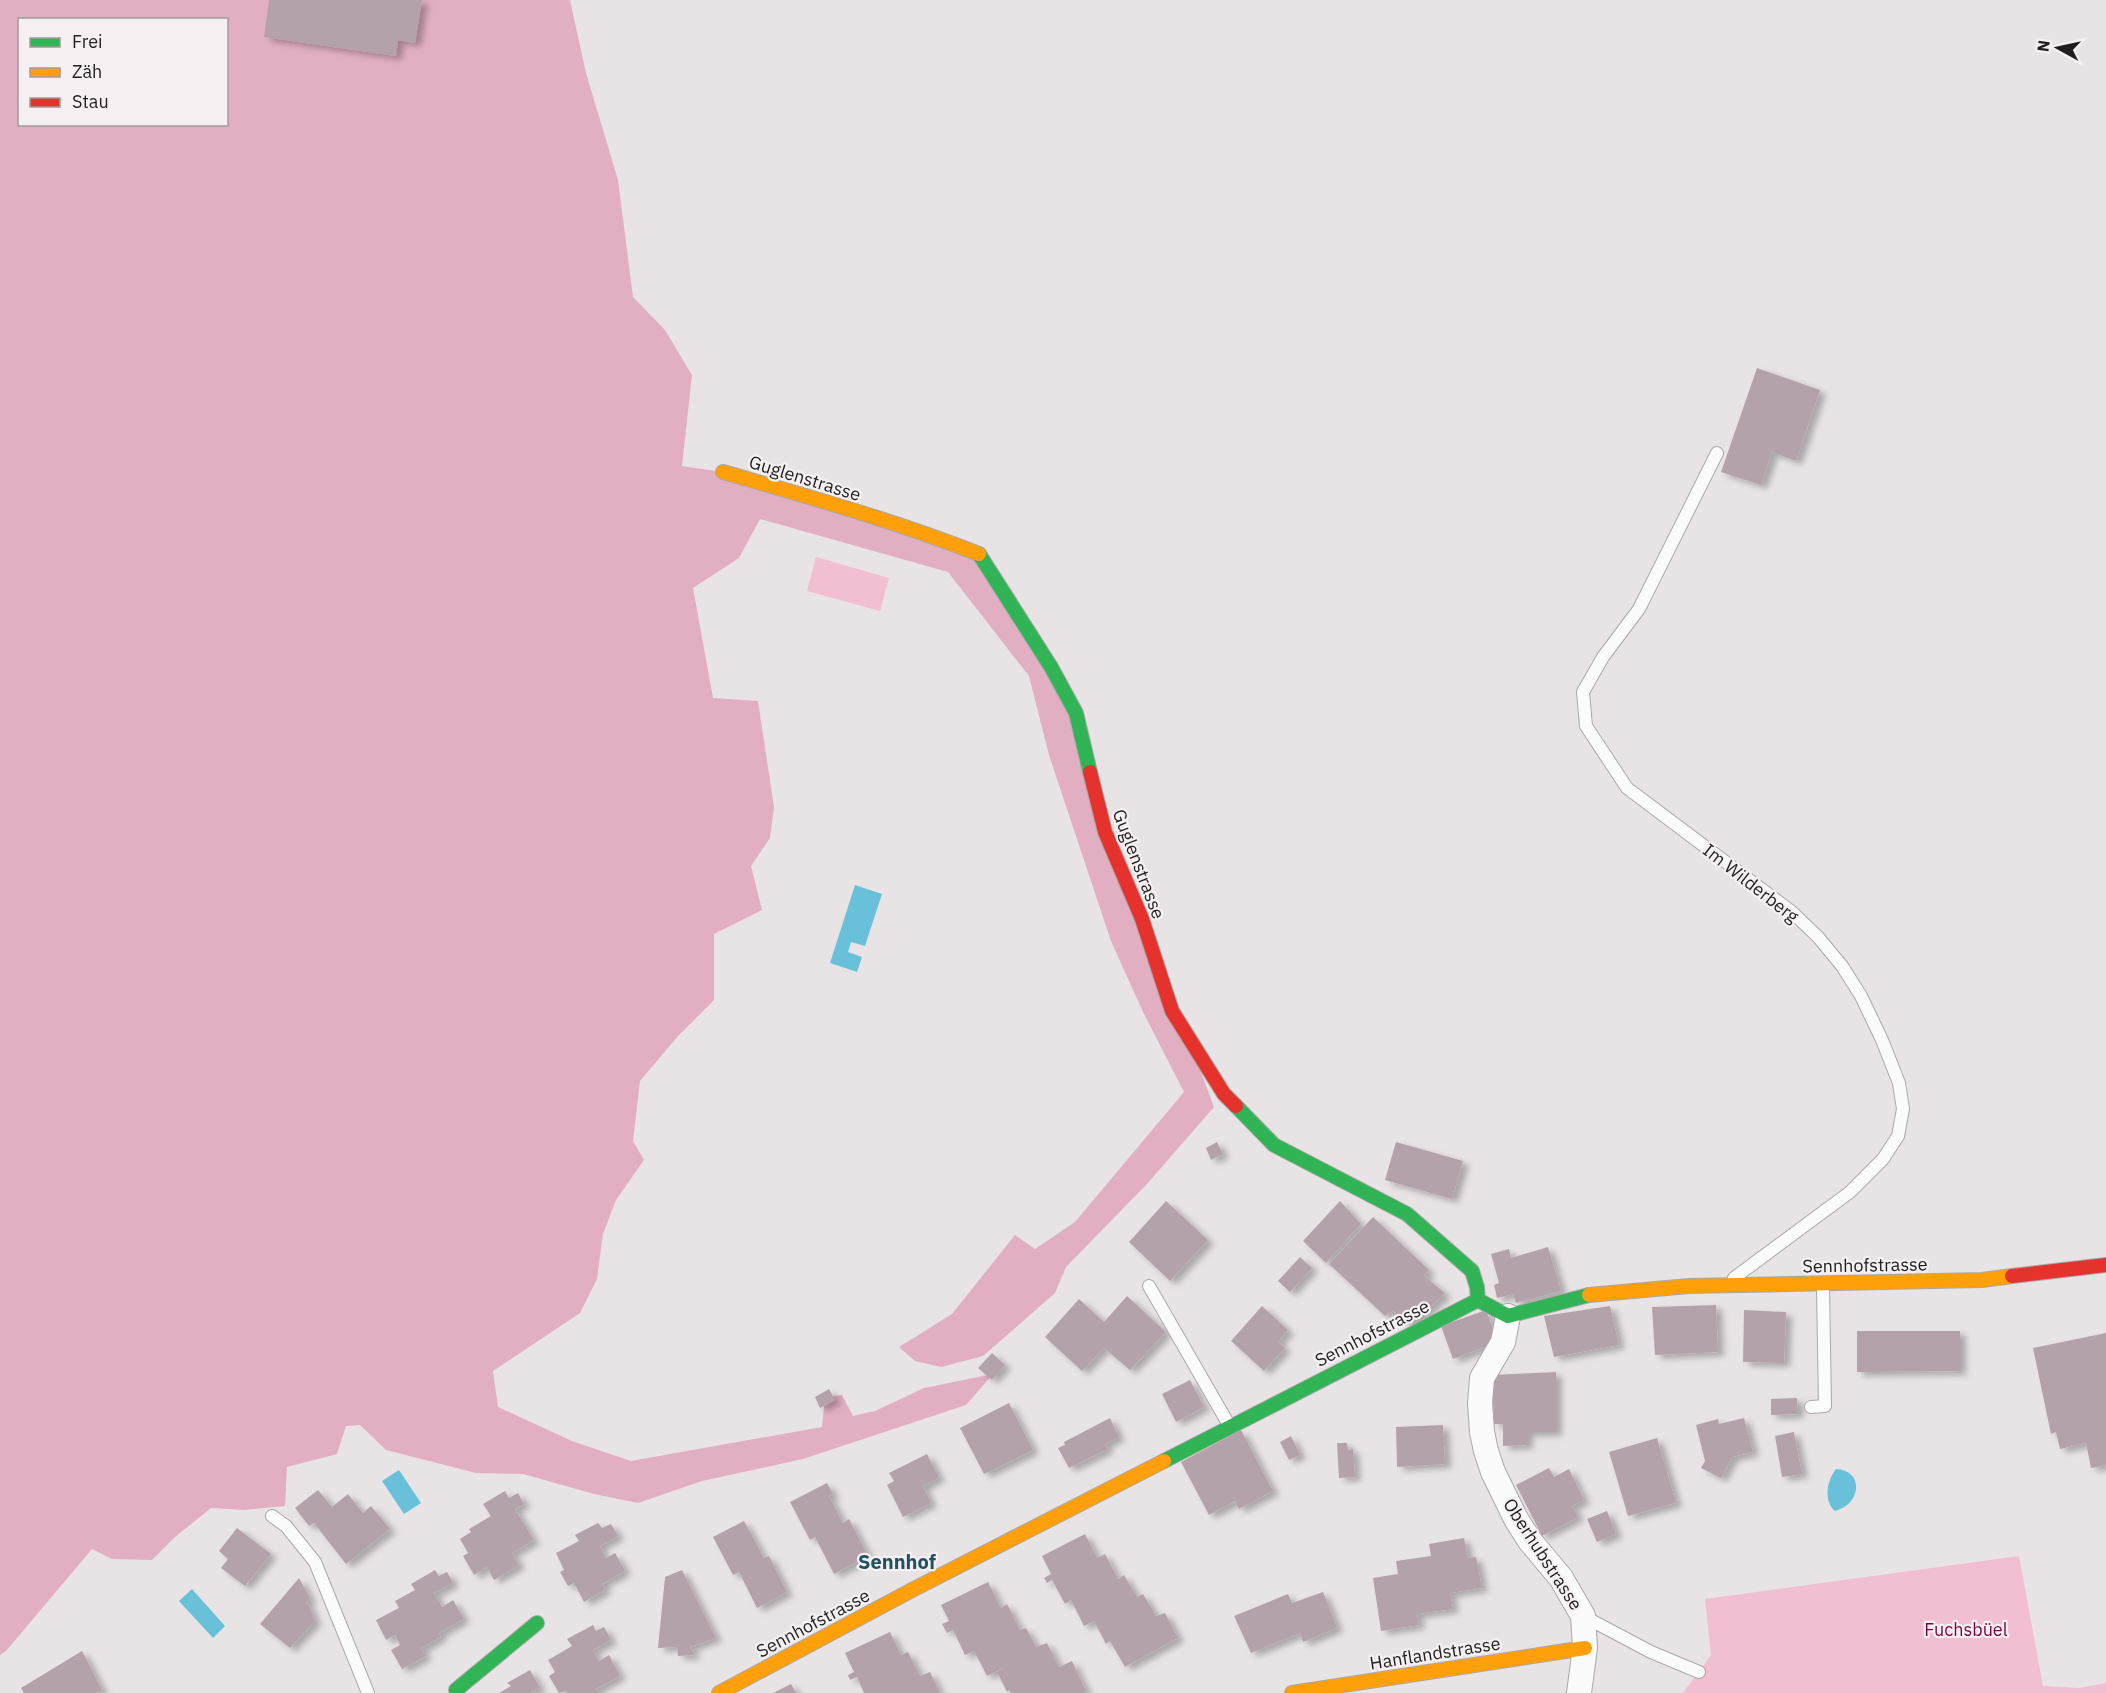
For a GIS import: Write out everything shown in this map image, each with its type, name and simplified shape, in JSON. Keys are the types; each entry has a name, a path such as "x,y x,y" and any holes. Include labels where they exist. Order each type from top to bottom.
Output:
{"street":[{"name":"Guglenstrasse","path":"723,472 865,514 981,555 1051,667 1076,713 1105,832 1142,919 1172,1011 1224,1094 1274,1145 1407,1214 1472,1271 1478,1299"},
{"name":"Sennhofstrasse","path":"1508,1316 1582,1296 1689,1286 1982,1280 2106,1265"},
{"name":"Sennhofstrasse","path":"719,1693 846,1624 1478,1299"},
{"path":"1478,1299 1508,1316"},
{"name":"Oberhubstrasse","path":"1508,1316 1503,1342 1482,1378 1480,1403 1486,1451 1498,1483 1516,1519 1530,1541 1561,1578 1583,1616 1585,1648 1579,1693"},
{"path":"458,1693 456,1690 537,1623"},
{"name":"Hanflandstrasse","path":"1292,1693 1585,1648"}],"lane":[{"name":"Im Wilderberg","path":"1717,453 1639,609 1603,657 1583,692 1586,726 1627,788 1792,912 1818,937 1842,966 1861,996 1899,1083 1903,1109 1898,1136 1883,1159 1850,1192 1723,1285"},
{"path":"1811,1407 1825,1406 1823,1284"},
{"path":"1149,1286 1229,1426"},
{"path":"272,1515 285,1526 315,1562 368,1693"},
{"path":"1583,1616 1651,1652 1699,1672"}],"green space":[{"path":"816,557 889,578 880,611 807,591"},
{"name":"Fuchsbüel","path":"2019,1556 2043,1686 2079,1688 2106,1683 2106,1693 1683,1693 1711,1655 1705,1599"}],"shaded area":[{"path":"0,0 570,0 586,73 618,180 633,297 665,330 692,375 682,466 723,472 981,555 1051,667 1214,1107 1147,1184 1066,1267 1055,1293 983,1356 941,1367 915,1361 899,1347 952,1314 1015,1235 1035,1249 1075,1222 1184,1092 1143,1012 1111,941 1049,755 1029,676 948,572 760,519 739,558 693,588 713,698 758,701 774,807 770,838 751,866 762,910 714,934 714,1000 678,1036 640,1081 633,1141 644,1160 616,1200 603,1234 597,1279 580,1313 493,1371 498,1407 572,1441 631,1461 822,1427 825,1397 842,1395 853,1416 875,1411 924,1388 993,1374 966,1405 803,1459 702,1481 638,1503 594,1494 523,1474 476,1473 386,1450 360,1425 346,1426 337,1454 287,1467 285,1506 244,1510 211,1508 175,1537 152,1560 112,1559 92,1549 6,1651 0,1655"}],"water":[{"path":"855,885 882,894 865,946 851,942 848,952 862,957 857,972 830,963"},
{"path":"1836,1469 1851,1475 1856,1488 1855,1495 1850,1502 1835,1511 1829,1502 1828,1490 1830,1479"},
{"path":"399,1470 421,1503 404,1514 382,1481"},
{"path":"192,1589 225,1626 213,1638 179,1601"}],"building":[{"path":"269,0 422,0 415,43 398,40 396,56 264,37"},
{"path":"1757,368 1820,390 1796,461 1772,452 1761,485 1721,472"},
{"path":"1217,1142 1223,1154 1211,1160 1206,1148"},
{"path":"1396,1142 1463,1161 1452,1199 1385,1180"},
{"path":"1166,1201 1208,1240 1170,1281 1129,1242"},
{"path":"1340,1201 1361,1224 1326,1263 1303,1241"},
{"path":"1373,1217 1429,1270 1424,1276 1445,1293 1415,1323 1405,1322 1393,1311 1385,1316 1329,1264"},
{"path":"1548,1247 1561,1291 1516,1303 1513,1294 1497,1298 1494,1285 1499,1283 1491,1254 1509,1249 1511,1258"},
{"path":"1300,1257 1312,1268 1290,1292 1278,1281"},
{"path":"1127,1296 1166,1332 1130,1370 1104,1348 1082,1371 1045,1337 1079,1299 1104,1322"},
{"path":"1716,1305 1718,1352 1655,1355 1652,1307"},
{"path":"1262,1306 1288,1330 1278,1342 1285,1348 1264,1371 1231,1341"},
{"path":"1610,1306 1619,1345 1554,1357 1544,1316"},
{"path":"1486,1310 1498,1342 1453,1359 1441,1326"},
{"path":"1744,1310 1786,1312 1784,1363 1743,1362"},
{"path":"1857,1331 1960,1331 1960,1371 1857,1372"},
{"path":"2106,1333 2106,1465 2091,1468 2086,1443 2060,1449 2056,1432 2051,1434 2033,1348"},
{"path":"992,1353 1005,1365 992,1380 978,1368"},
{"path":"1556,1372 1556,1432 1527,1432 1527,1445 1503,1446 1503,1424 1494,1424 1492,1375"},
{"path":"1190,1380 1204,1407 1176,1422 1162,1394"},
{"path":"829,1389 835,1400 820,1408 815,1397"},
{"path":"1797,1398 1798,1414 1771,1415 1771,1399"},
{"path":"1009,1403 1033,1450 984,1474 960,1428"},
{"path":"1110,1418 1119,1437 1105,1444 1108,1449 1069,1468 1058,1448 1065,1445 1064,1442"},
{"path":"1744,1418 1753,1452 1732,1457 1721,1478 1701,1468 1705,1461 1696,1425 1718,1419 1719,1424"},
{"path":"1443,1425 1445,1464 1397,1467 1396,1427"},
{"path":"1241,1430 1273,1491 1239,1509 1235,1501 1209,1515 1181,1462"},
{"path":"1794,1432 1802,1474 1782,1477 1775,1436"},
{"path":"1291,1436 1300,1455 1289,1460 1280,1442"},
{"path":"1657,1438 1676,1503 1628,1516 1609,1452"},
{"path":"1337,1443 1347,1443 1348,1450 1353,1449 1355,1477 1339,1478"},
{"path":"927,1454 939,1478 923,1486 931,1503 903,1517 887,1485 894,1481 889,1473"},
{"path":"1549,1468 1554,1477 1569,1469 1584,1500 1572,1506 1578,1517 1542,1536 1516,1485"},
{"path":"827,1483 833,1494 829,1496 843,1523 849,1519 868,1556 834,1574 815,1537 810,1540 790,1502"},
{"path":"318,1490 332,1507 348,1494 363,1513 371,1506 390,1529 346,1564 314,1523 309,1526 295,1508"},
{"path":"505,1491 509,1498 518,1493 524,1504 515,1509 534,1540 512,1553 519,1565 494,1580 487,1567 474,1575 463,1556 468,1553 460,1539 471,1532 469,1529 491,1516 483,1504"},
{"path":"1607,1511 1616,1534 1597,1542 1587,1519"},
{"path":"744,1521 764,1558 769,1556 787,1592 757,1608 739,1572 733,1575 713,1537"},
{"path":"598,1523 602,1528 611,1524 618,1536 600,1546 606,1558 615,1553 625,1571 602,1584 605,1590 584,1602 574,1583 568,1586 560,1572 564,1570 556,1553 579,1541 575,1535"},
{"path":"237,1528 271,1554 245,1586 221,1568 228,1559 219,1551"},
{"path":"1085,1534 1097,1558 1105,1554 1118,1579 1124,1575 1137,1597 1143,1594 1156,1616 1165,1613 1178,1638 1125,1667 1110,1641 1106,1644 1094,1621 1084,1626 1071,1600 1065,1604 1052,1580 1047,1583 1044,1578 1051,1574 1042,1556"},
{"path":"1464,1538 1468,1558 1476,1557 1482,1588 1450,1593 1453,1609 1417,1614 1419,1625 1381,1631 1373,1578 1398,1574 1396,1561 1431,1556 1429,1544"},
{"path":"435,1570 439,1576 447,1572 453,1583 434,1593 442,1607 453,1600 464,1619 439,1633 441,1637 421,1648 426,1656 402,1669 391,1650 400,1645 395,1635 386,1640 376,1620 399,1608 395,1601 415,1590 411,1584"},
{"path":"682,1570 716,1638 690,1647 695,1655 678,1656 677,1647 658,1648 665,1577"},
{"path":"299,1578 310,1598 306,1603 315,1621 290,1648 260,1624"},
{"path":"988,1582 1001,1608 1007,1604 1020,1630 1026,1628 1036,1647 1047,1643 1059,1667 1072,1661 1086,1691 1082,1693 1011,1693 1009,1690 1007,1692 997,1672 1007,1666 987,1676 974,1651 965,1655 953,1630 947,1633 942,1624 949,1621 941,1605"},
{"path":"1323,1592 1337,1628 1303,1642 1300,1633 1251,1653 1234,1616 1288,1594 1292,1603"},
{"path":"593,1625 596,1631 604,1627 611,1640 593,1650 599,1661 609,1655 620,1676 596,1689 598,1693 567,1693 566,1691 559,1693 549,1676 555,1672 548,1660 572,1646 567,1639"},
{"path":"890,1632 901,1655 908,1652 920,1676 930,1672 940,1693 864,1693 857,1677 850,1680 848,1675 854,1672 845,1653"},
{"path":"82,1651 102,1690 96,1693 24,1693 21,1688"},
{"path":"530,1670 540,1688 530,1693 499,1693 511,1686 507,1683"},
{"path":"791,1684 796,1693 773,1693"}],"traffic: fast":[{"path":"979,554 1051,667 1076,713 1090,772"},
{"path":"1236,1106 1274,1145 1407,1214 1472,1271 1478,1300"},
{"path":"1164,1461 1478,1300 1508,1316 1589,1295"},
{"path":"457,1693 456,1690 537,1623"}],"traffic: slow":[{"path":"723,472 884,520 979,554"},
{"path":"1589,1295 1689,1286 1982,1280 2012,1276"},
{"path":"719,1693 914,1589 1164,1461"},
{"path":"1292,1693 1585,1648"}],"traffic: jam":[{"path":"1090,772 1105,832 1142,919 1172,1011 1224,1094 1236,1106"},
{"path":"2012,1276 2106,1265"}],"district":[{"name":"Sennhof","path":"897,1561"}]}
